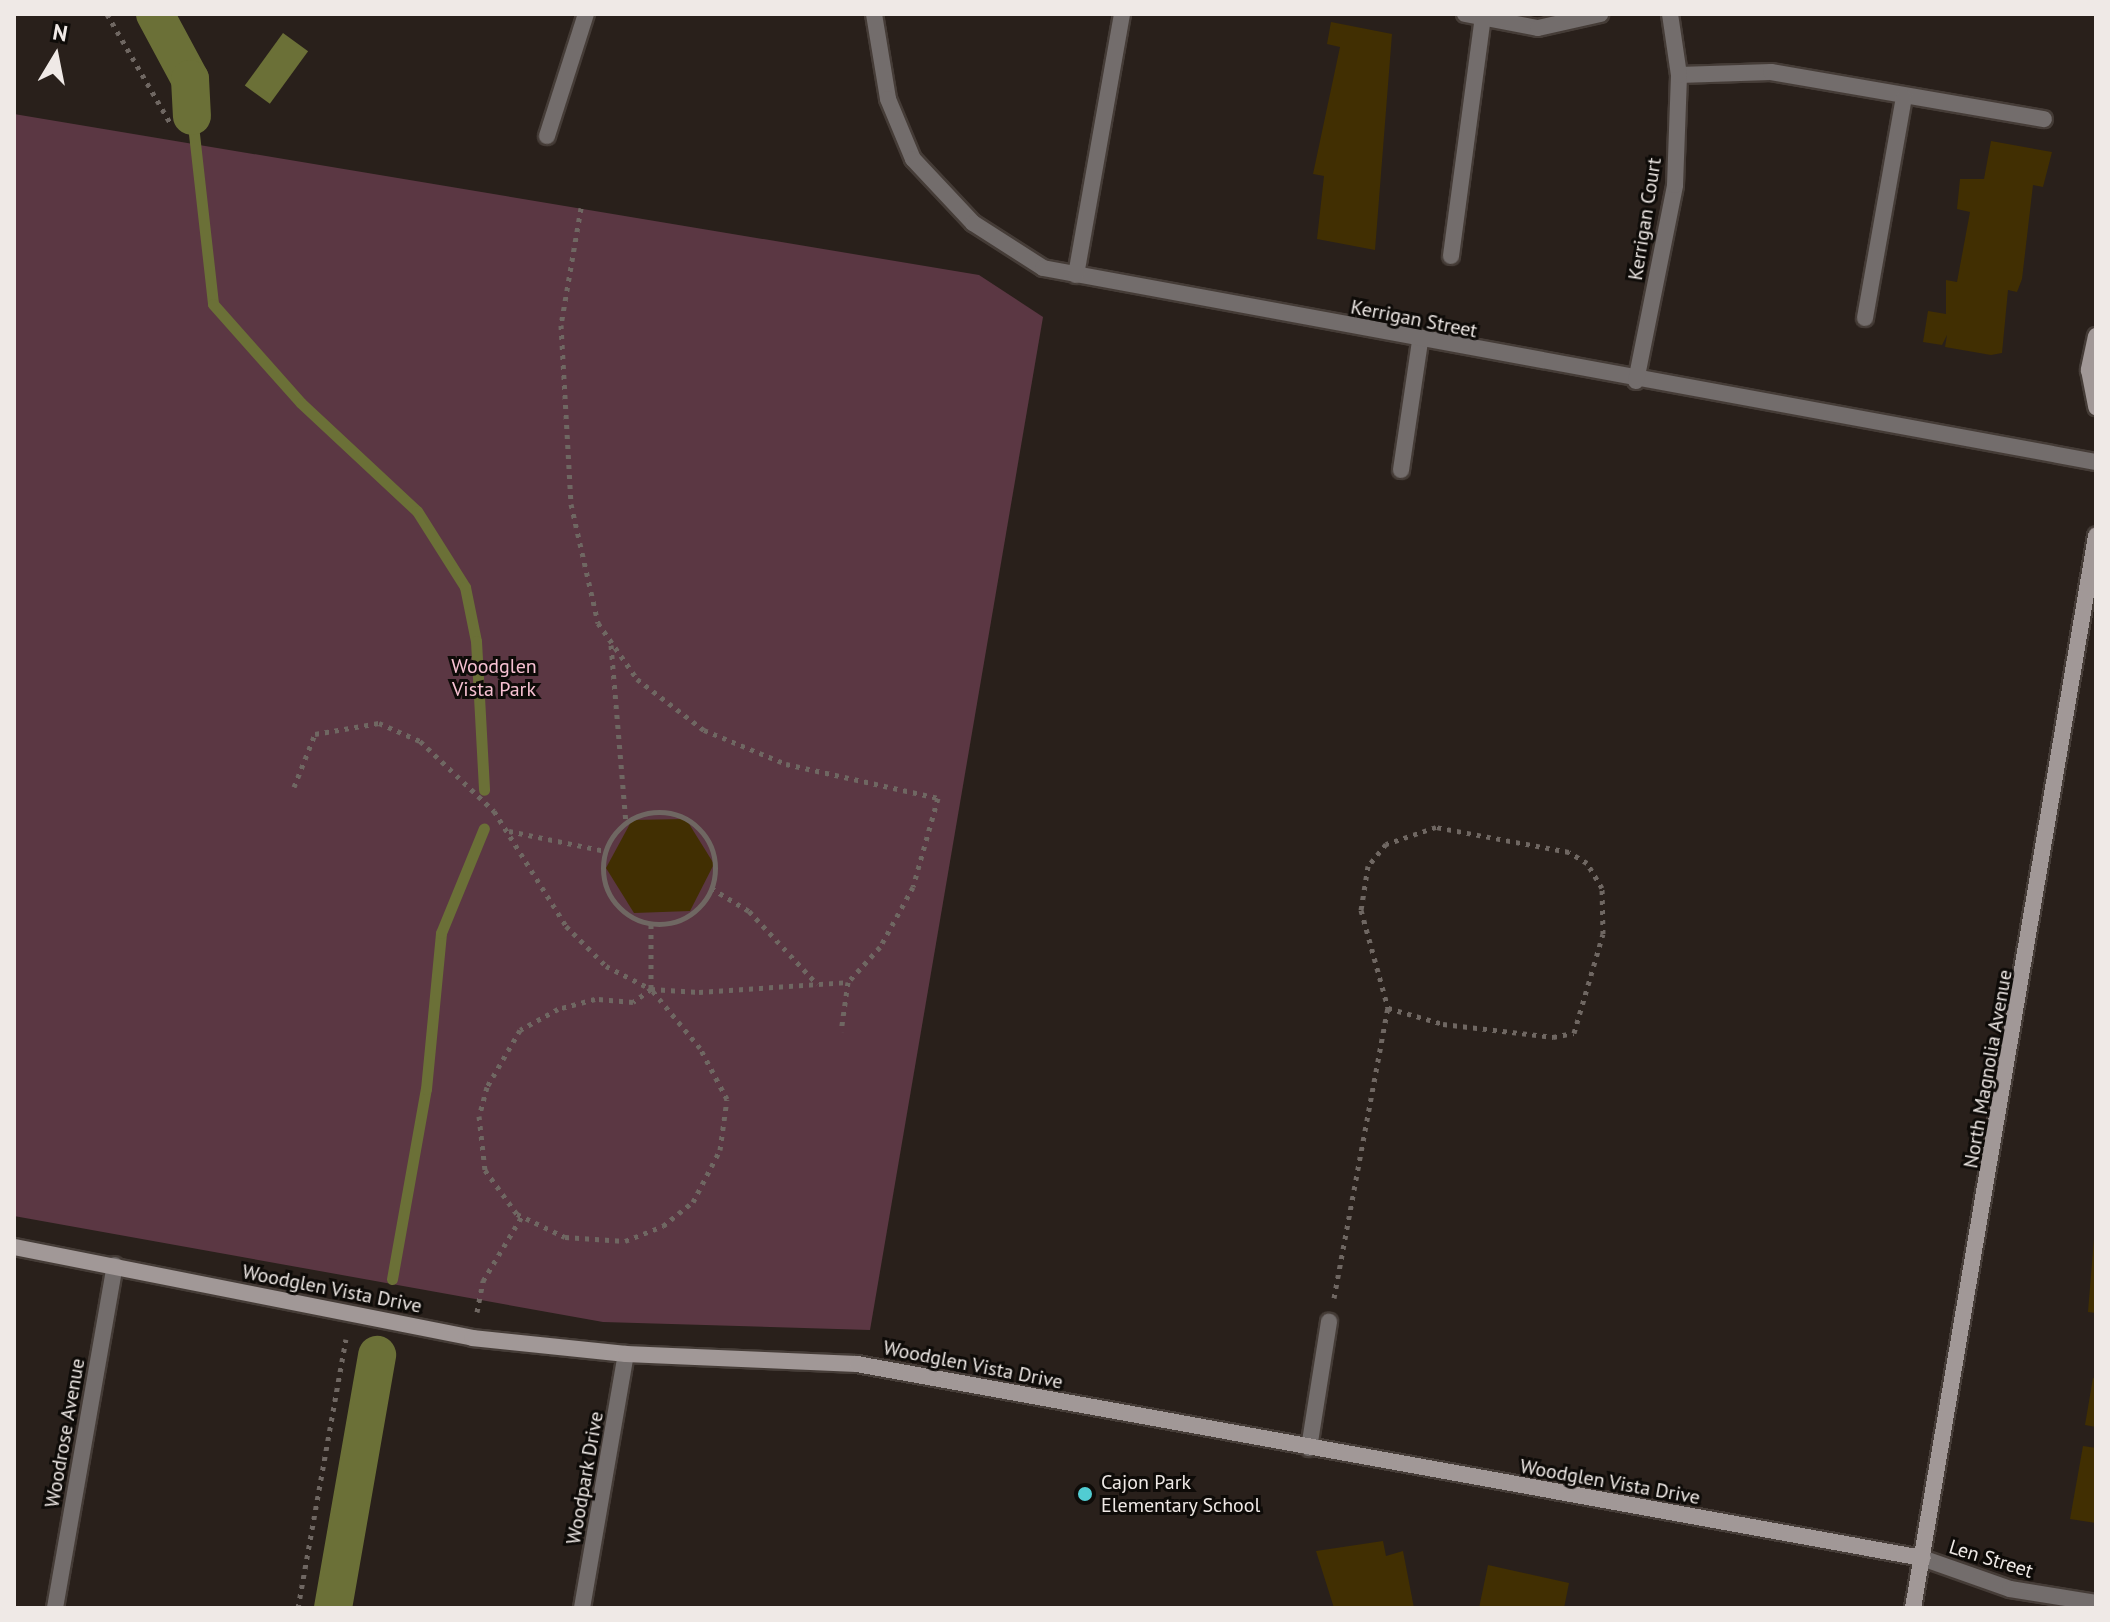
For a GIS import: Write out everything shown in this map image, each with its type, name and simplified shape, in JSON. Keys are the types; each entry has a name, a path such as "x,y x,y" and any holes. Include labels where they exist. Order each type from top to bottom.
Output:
{"main road":[{"path":"2096,336 2089,370 2096,407"},
{"name":"North Magnolia Avenue","path":"1913,1608 2096,536"},
{"name":"Woodglen Vista Drive","path":"14,1247 472,1338 626,1354 857,1364 1922,1558"}],"street":[{"path":"547,136 586,14"},
{"name":"Kerrigan Street","path":"874,14 888,99 913,159 973,223 1043,268 1636,381 2096,462"},
{"path":"1076,275 1122,14"},
{"path":"1465,14 1538,28 1600,14"},
{"name":"Kerrigan Court","path":"1636,381 1675,185 1679,75 1670,14"},
{"path":"1451,256 1483,17"},
{"path":"1679,75 1771,72 2044,119"},
{"path":"1865,318 1904,97"},
{"path":"1401,470 1420,341"},
{"name":"Woodrose Avenue","path":"55,1608 115,1265"},
{"path":"1309,1448 1329,1322"},
{"name":"Woodpark Drive","path":"582,1608 626,1354"},
{"name":"Len Street","path":"1922,1558 2010,1589 2096,1603"}],"path":[{"path":"107,14 172,126"},
{"path":"581,208 561,325 571,504 598,623 637,679 704,730 786,764 938,798 913,887 880,947 848,982 841,1032"},
{"path":"611,641 626,823"},
{"path":"294,787 315,734 379,723 420,741 509,831 566,926 606,966 651,989 700,1048 727,1099 707,1180 663,1226 625,1241 565,1237 522,1216 485,1170 479,1140 479,1116 499,1059 520,1030 558,1009 595,999 633,1002 651,989 848,982"},
{"path":"667,812 699,828 715,860 711,888 682,920 651,923 614,901 604,875 606,851 626,823 667,812"},
{"path":"1329,1322 1388,1008 1361,910 1368,866 1386,844 1436,827 1556,849 1587,863 1602,888 1603,934 1574,1033 1553,1037 1443,1024 1388,1008"},
{"path":"509,831 606,851"},
{"path":"711,888 749,911 817,984"},
{"path":"651,923 651,989"},
{"path":"472,1338 483,1281 522,1216"},
{"path":"298,1608 350,1314"}],"green space":[{"name":"Woodglen Vista Park","path":"14,114 979,275 1043,317 870,1330 603,1322 14,1216"}],"shaded area":[{"path":"283,33 308,51 270,104 245,86"}],"building":[{"path":"1331,22 1392,34 1375,250 1317,239 1324,176 1313,174 1340,47 1327,44"},
{"path":"1991,141 2052,152 2043,187 2033,185 2022,279 2017,292 2008,290 2002,353 1991,355 1945,347 1947,335 1942,345 1923,342 1928,311 1946,314 1946,280 1957,282 1970,212 1957,209 1960,179 1984,179"},
{"path":"686,819 714,864 690,911 634,913 606,868 632,820"},
{"path":"2096,1240 2096,1313 2088,1312"},
{"path":"2093,1378 2096,1379 2096,1427 2085,1425"},
{"path":"2083,1446 2096,1448 2096,1523 2070,1519"},
{"path":"1383,1541 1386,1556 1403,1551 1414,1608 1334,1608 1316,1551"},
{"path":"1488,1565 1569,1583 1564,1608 1479,1608"}],"waterway":[{"path":"155,14 190,79 192,116"},
{"path":"192,116 213,304 301,403 417,511 465,587 476,641 484,790"},
{"path":"392,1279 426,1089 441,933 484,828"},
{"path":"333,1608 377,1355"}],"place":[{"name":"Cajon Park Elementary School","path":"1085,1494"}]}
